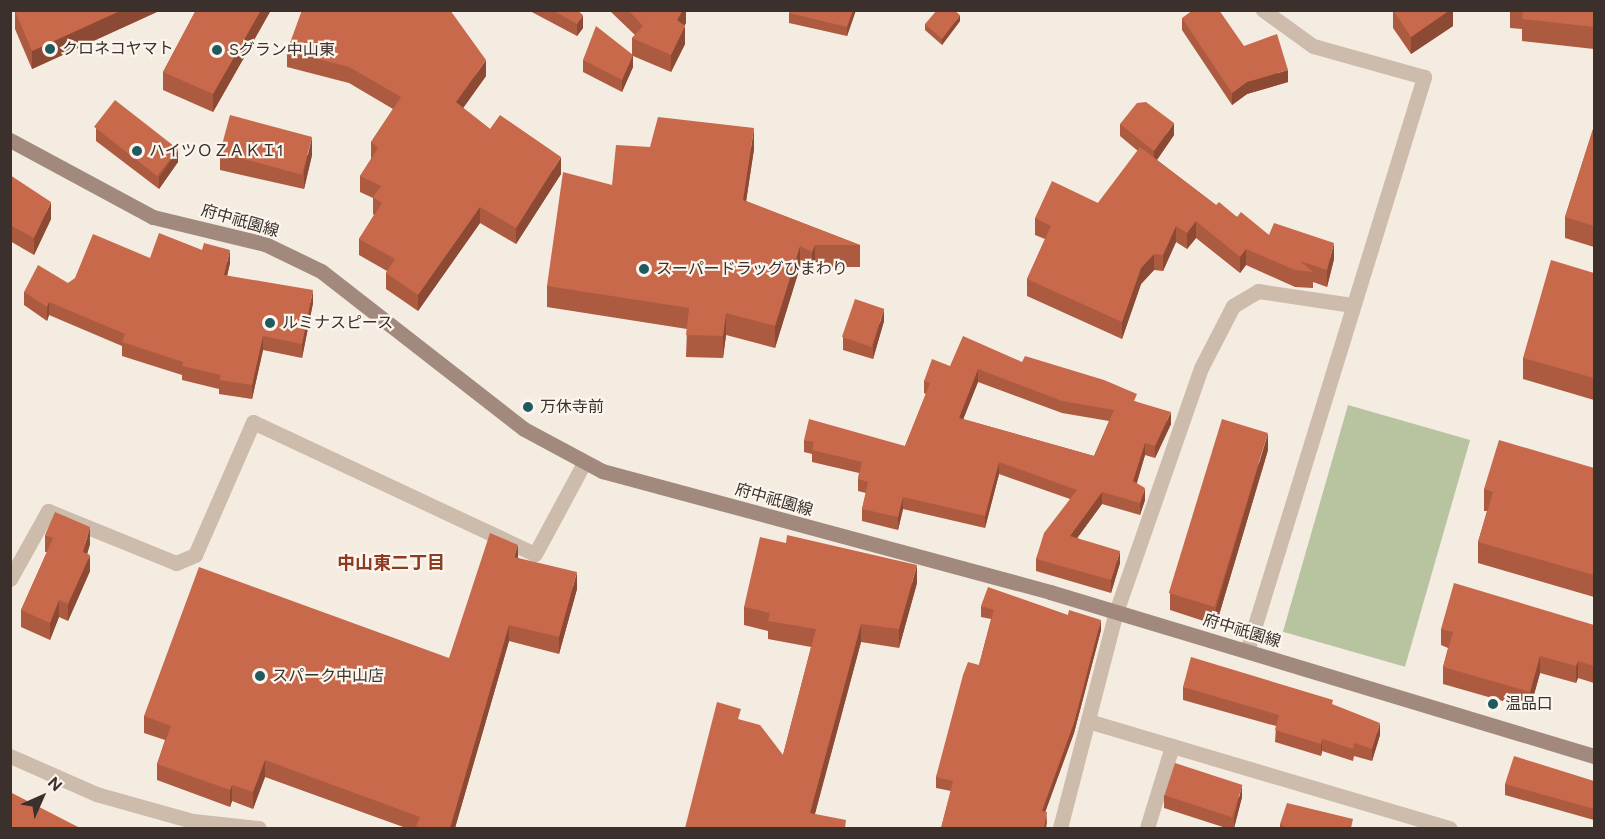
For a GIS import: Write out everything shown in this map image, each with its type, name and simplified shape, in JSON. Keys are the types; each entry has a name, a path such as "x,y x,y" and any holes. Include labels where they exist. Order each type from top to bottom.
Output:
{"main road":[{"name":"府中祇園線","path":"10,140 153,217 265,244 321,271 524,429 584,463 1116,612 1594,756"}],"street":[{"path":"1246,651 1424,78 1313,46 1263,10"},
{"path":"1060,828 1116,612 1201,368 1233,306 1258,291 1352,305"},
{"path":"10,579 48,511 176,563 195,555 253,422 535,554 584,463"},
{"path":"1088,721 1426,824 1450,828"},
{"path":"1148,828 1172,746"},
{"path":"10,756 107,797 193,821 259,828"}],"green space":[{"path":"1348,405 1470,440 1405,667 1283,632"}],"building":[{"path":"15,10 122,10 32,51"},
{"name":"Sグラン中山東","path":"196,10 261,10 213,94 163,72"},
{"path":"302,10 450,10 486,60 456,102 490,129 500,115 561,157 516,228 480,207 418,295 386,273 395,259 359,239 382,203 373,197 381,186 360,176 378,148 371,142 401,97 349,67 287,51"},
{"path":"552,10 577,10 583,15 577,24"},
{"path":"628,10 683,10 677,20 685,26 671,55 632,38 643,26"},
{"path":"790,10 853,10 847,27 789,13"},
{"path":"937,10 954,10 960,15 942,39 925,24"},
{"path":"1193,10 1219,10 1244,46 1277,34 1288,70 1247,82 1232,93 1182,18"},
{"path":"1393,10 1450,10 1411,37"},
{"path":"1523,10 1594,10 1594,27 1522,19"},
{"path":"596,26 633,55 622,80 583,60"},
{"name":"ハイツＯＺＡＫＩ1","path":"115,100 178,149 157,176 94,127"},
{"path":"1146,102 1174,123 1154,151 1120,124 1137,103"},
{"path":"230,115 312,137 302,175 220,153"},
{"name":"スーパードラッグひまわり","path":"658,117 754,128 743,200 860,245 815,245 812,252 800,246 775,326 726,313 723,336 686,335 689,308 547,286 563,172 612,185 616,145 650,147"},
{"path":"1594,126 1594,226 1565,217"},
{"path":"1140,147 1216,205 1219,202 1237,217 1241,212 1269,235 1274,223 1334,243 1327,270 1300,261 1313,272 1295,270 1246,249 1240,257 1196,221 1187,233 1176,226 1163,255 1154,254 1141,268 1122,322 1027,279 1051,226 1035,218 1052,181 1098,203"},
{"path":"10,175 51,202 34,238 10,225"},
{"path":"159,233 202,250 204,243 230,250 224,275 313,290 302,344 263,336 252,385 219,380 221,375 182,366 183,362 122,342 125,334 49,302 47,307 24,292 38,265 68,283 75,278 93,234 150,258"},
{"path":"1551,260 1594,273 1594,378 1523,358"},
{"path":"855,299 884,309 871,347 842,337"},
{"path":"963,336 1022,362 1025,356 1104,380 1137,394 1134,401 1171,412 1155,446 1145,443 1133,481 1145,488 1140,503 1102,492 1070,536 1120,551 1111,580 1036,559 1044,533 1077,490 999,462 985,516 903,497 898,517 862,509 868,482 858,479 862,462 812,450 814,442 804,440 809,419 905,446 930,383 924,381 932,359 950,366","holes":["978,369 1062,401 1114,410 1094,456 959,418"]},
{"path":"1222,419 1268,433 1215,607 1169,593"},
{"path":"1499,440 1594,468 1594,575 1478,542 1493,492 1484,489"},
{"path":"55,512 90,527 83,552 90,555 68,604 59,600 50,623 21,610 53,538 45,535"},
{"path":"490,533 518,545 514,557 577,572 559,637 509,625 450,828 416,826 420,817 265,760 253,792 232,785 230,790 157,764 171,726 144,716 199,567 449,658"},
{"path":"787,535 917,565 899,629 861,624 810,813 846,820 845,828 685,828 717,702 741,709 738,719 760,725 783,755 816,629 768,621 770,613 744,607 760,537 786,543"},
{"path":"1454,583 1594,625 1594,666 1578,661 1576,666 1540,656 1530,692 1443,667 1453,632 1441,629"},
{"path":"988,587 1068,615 1069,610 1101,620 1074,723 1042,811 1047,812 1044,828 941,828 953,781 936,777 963,675 968,662 979,665 994,610 981,606"},
{"path":"1191,657 1333,700 1332,704 1380,723 1372,749 1354,743 1353,749 1322,739 1321,744 1275,730 1279,715 1183,687"},
{"path":"1514,756 1594,781 1594,809 1505,784"},
{"path":"1175,763 1243,785 1232,817 1164,795"},
{"path":"10,792 80,828 10,828"},
{"path":"1287,803 1353,819 1351,828 1287,828 1280,824"}],"place":[{"name":"クロネコヤマト","path":"50,49"},
{"name":"Sグラン中山東","path":"217,50"},
{"name":"ハイツＯＺＡＫＩ1","path":"137,151"},
{"name":"スーパードラッグひまわり","path":"644,269"},
{"name":"ルミナスピース","path":"270,323"},
{"name":"万休寺前","path":"528,407"},
{"name":"スパーク中山店","path":"260,676"},
{"name":"温品口","path":"1493,704"}],"district":[{"name":"中山東二丁目","path":"391,563"}]}
